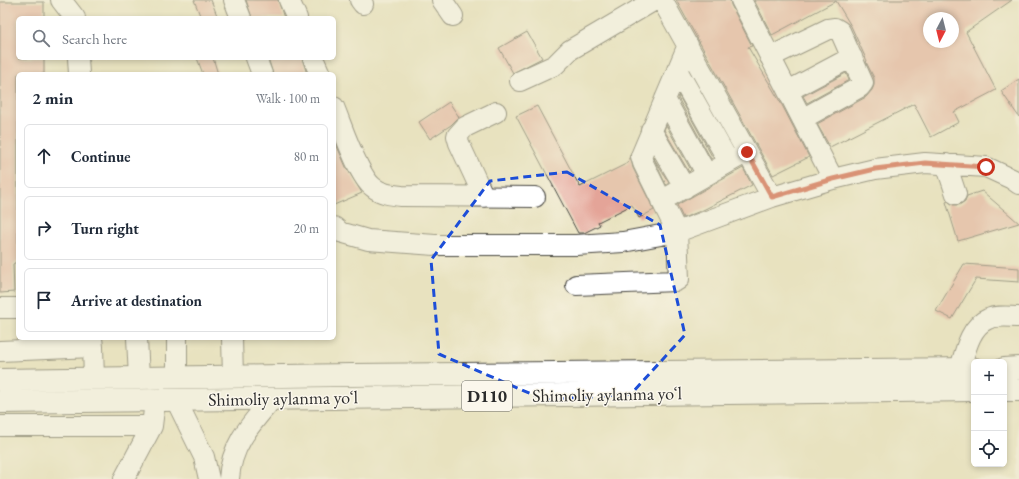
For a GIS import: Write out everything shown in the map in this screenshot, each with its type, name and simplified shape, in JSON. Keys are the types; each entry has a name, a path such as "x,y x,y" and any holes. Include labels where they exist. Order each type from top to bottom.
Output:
{"main road":[{"path":"1007,369 1019,368"},
{"name":"Shimoliy aylanma yoʻl","path":"0,380 967,369"},
{"path":"430,374 430,396"},
{"name":"Shimoliy aylanma yoʻl","path":"0,402 971,390"},
{"path":"1007,390 1019,390"}],"street":[{"path":"61,0 73,16"},
{"path":"234,0 240,16"},
{"path":"289,0 296,16"},
{"path":"520,81 555,64 570,50 654,0"},
{"path":"662,0 688,44 772,197"},
{"path":"741,0 833,179"},
{"path":"770,57 828,29 835,28 840,31 863,83 860,87 802,119"},
{"path":"576,285 677,281 679,277 677,232 641,156 688,44"},
{"path":"788,91 852,57"},
{"path":"78,60 79,72"},
{"path":"257,60 261,72"},
{"path":"315,60 319,72"},
{"path":"677,70 728,162"},
{"path":"665,99 707,175"},
{"path":"336,112 363,177 373,188 388,195 535,197"},
{"path":"484,197 457,136 465,127 496,112"},
{"path":"651,130 685,188"},
{"path":"661,201 747,152"},
{"path":"336,229 340,232 368,240 458,245 576,245 623,242 677,232 772,197 833,179 875,169 925,163 986,167 1019,184"},
{"path":"946,164 956,194"},
{"path":"0,308 16,308"},
{"path":"967,369 968,343 977,326 988,319 1019,317"},
{"path":"137,340 139,378"},
{"path":"177,340 177,378"},
{"path":"232,340 233,377"},
{"path":"0,351 92,343 94,379"},
{"path":"229,479 234,452 244,434 273,398"},
{"path":"176,400 204,457 209,479"},
{"path":"124,479 152,426 155,401"},
{"path":"0,426 152,426"}],"highlighted area":[{"path":"567,172 660,225 685,335 631,394 545,400 439,354 431,260 490,181"}],"building":[{"path":"194,0 211,0 217,16 200,16"},
{"path":"246,0 278,0 283,16 251,16"},
{"path":"676,0 730,0 731,5 752,46 748,47 782,105 809,157 773,175"},
{"path":"754,0 1012,0 966,32 996,90 954,112 959,122 931,137 914,104 830,147 817,124 866,97 874,85 874,78 866,62 867,61 851,26 836,1 772,35"},
{"path":"0,2 44,2 44,16 16,16 16,60 44,60 44,72 16,72 16,262 13,264 14,292 0,293"},
{"path":"527,32 542,58 513,73 499,48"},
{"path":"198,60 214,60 217,72 202,72"},
{"path":"269,60 303,60 306,72 272,72"},
{"path":"846,73 849,80 807,103 803,96"},
{"path":"1019,79 1019,117 1001,91"},
{"path":"679,96 713,158 711,159 678,98"},
{"path":"449,102 459,117 451,125 430,139 419,122"},
{"path":"537,106 580,187 628,163 630,155 633,168 654,210 639,218 632,205 598,222 600,225 584,233 578,233 516,116"},
{"path":"666,125 691,170 689,172 664,130"},
{"path":"336,144 346,167 362,193 336,204"},
{"path":"653,157 669,183 666,185 654,159"},
{"path":"743,168 752,185 703,210 683,218 677,205"},
{"path":"982,191 1019,223 958,241 946,202 948,201 953,205 959,205 965,201 967,196"},
{"path":"964,264 1019,268 1019,282 976,279 952,319 936,311"}],"route":[{"path":"747,152 772,197 833,179 875,169 925,163 986,167"}]}
